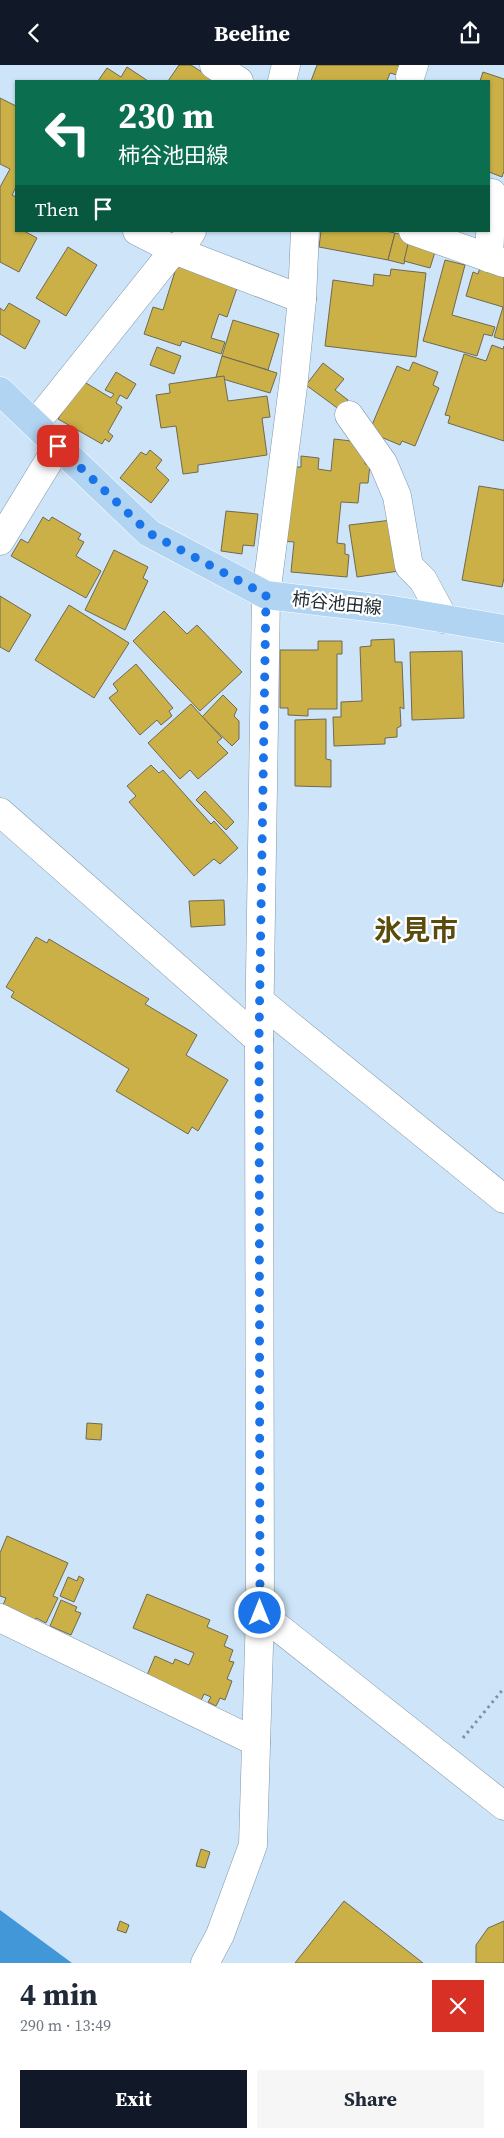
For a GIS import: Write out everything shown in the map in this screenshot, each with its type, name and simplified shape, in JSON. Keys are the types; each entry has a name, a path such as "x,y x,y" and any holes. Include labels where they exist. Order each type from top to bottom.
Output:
{"main road":[{"name":"柿谷池田線","path":"0,391 149,533 266,595 394,609 504,629"}],"street":[{"path":"214,65 237,80"},
{"path":"282,80 286,65"},
{"path":"416,232 497,260 492,193"},
{"path":"142,232 183,240 302,299"},
{"path":"205,1963 220,1935 252,1845 260,1613 259,1040 266,595 302,299 305,232"},
{"path":"34,424 183,240"},
{"path":"348,415 383,463 397,496 409,566 424,580 444,619"},
{"path":"0,541 58,446"},
{"path":"0,813 259,1040"},
{"path":"261,1003 504,1199"},
{"path":"260,1613 504,1806"},
{"path":"0,1618 256,1742"}],"path":[{"path":"445,1760 504,1688"}],"water":[{"path":"0,1910 72,1963 0,1963"}],"building":[{"path":"179,65 191,65 214,80 169,80"},
{"path":"317,65 401,65 397,75 390,73 387,80 311,80"},
{"path":"127,67 146,80 99,80 107,68 121,77"},
{"path":"483,72 504,79 504,171 502,177 490,172 490,80 480,80"},
{"path":"0,98 15,106 15,189 12,195 15,196 15,232 26,232 37,238 19,272 0,262 0,187 10,169 0,164"},
{"path":"321,232 395,233 388,260 319,247"},
{"path":"395,233 411,237 404,264 388,260"},
{"path":"408,244 435,252 430,268 404,261"},
{"path":"68,247 97,265 66,316 36,298"},
{"path":"445,260 465,265 452,315 495,327 492,336 484,334 477,356 423,341"},
{"path":"177,265 238,285 227,317 219,314 211,338 225,342 221,354 182,341 180,346 144,334 153,307 163,310"},
{"path":"480,267 504,274 504,340 494,337 503,307 466,296 473,272 478,274"},
{"path":"391,269 426,273 416,357 325,346 333,280 373,286 374,274 390,276"},
{"path":"9,303 40,321 25,349 0,334 0,308 4,311"},
{"path":"233,320 279,334 268,370 222,356"},
{"path":"492,345 503,349 504,346 504,441 448,423 450,416 445,415 464,354 486,361"},
{"path":"157,347 181,356 174,374 150,365"},
{"path":"222,356 277,373 270,393 216,377"},
{"path":"413,362 438,372 433,385 439,388 415,446 402,441 400,445 369,432 397,366 409,371"},
{"path":"323,363 344,379 335,390 348,400 340,410 306,385"},
{"path":"116,372 136,384 127,399 120,395 116,403 122,407 108,432 113,436 109,442 105,439 102,444 58,419 81,380 111,398 114,394 105,390"},
{"path":"224,376 228,401 267,396 270,417 262,418 267,455 198,465 198,472 183,474 176,426 161,428 156,395 170,393 169,384"},
{"path":"334,439 360,442 367,447 365,464 370,465 368,483 360,483 358,503 341,502 337,543 345,544 345,554 349,555 347,577 291,572 294,542 282,541 295,467 301,467 301,456 319,458 318,469 331,471"},
{"path":"150,450 162,460 156,468 169,480 151,503 120,478 141,452 146,455"},
{"path":"479,486 504,490 504,578 502,587 462,580"},
{"path":"226,511 258,514 254,546 243,545 242,554 221,551"},
{"path":"43,517 49,521 52,517 81,534 78,539 84,542 76,556 101,571 86,598 11,556 21,539 28,543"},
{"path":"392,520 399,571 357,577 349,525"},
{"path":"114,550 148,567 143,578 148,581 125,630 85,610"},
{"path":"0,596 31,615 9,652 0,647"},
{"path":"69,605 129,643 94,698 35,660"},
{"path":"164,611 187,634 197,625 242,672 200,711 133,641"},
{"path":"394,639 395,662 402,662 404,709 400,707 401,726 397,728 397,737 385,738 385,744 334,746 333,717 341,717 341,702 362,701 360,647 371,646 371,640"},
{"path":"318,641 342,641 342,654 337,654 337,709 308,709 308,716 288,715 288,708 280,708 280,650 318,650"},
{"path":"462,651 464,718 412,720 410,652"},
{"path":"136,664 173,708 169,711 172,716 161,725 157,720 140,735 109,698 118,691 113,684"},
{"path":"223,695 237,709 234,716 239,721 239,739 232,746 202,717"},
{"path":"191,704 222,738 217,742 228,753 198,779 190,770 180,779 148,743"},
{"path":"326,719 326,759 331,760 331,787 295,786 295,720"},
{"path":"151,765 159,773 163,770 211,824 214,821 238,848 220,864 214,859 194,876 129,802 136,796 127,786"},
{"path":"205,791 234,822 226,830 196,800"},
{"path":"224,900 225,925 191,927 189,901"},
{"path":"36,937 47,943 49,939 149,999 145,1004 197,1035 186,1055 228,1080 198,1131 192,1127 188,1134 116,1091 129,1069 11,997 14,992 6,987"},
{"path":"87,1423 102,1424 101,1440 86,1439"},
{"path":"7,1536 68,1563 53,1596 58,1598 46,1623 36,1618 31,1628 23,1614 3,1605 6,1598 0,1596 0,1553"},
{"path":"79,1576 84,1579 74,1602 60,1596 68,1577 77,1581"},
{"path":"147,1594 210,1620 207,1627 228,1636 224,1646 233,1650 229,1661 234,1662 227,1679 232,1681 225,1700 220,1698 216,1706 208,1702 211,1697 204,1694 200,1703 145,1680 155,1656 173,1664 175,1659 189,1665 194,1653 133,1628"},
{"path":"61,1600 77,1607 75,1611 81,1613 71,1635 50,1626"},
{"path":"201,1849 210,1852 205,1868 196,1866"},
{"path":"344,1901 423,1963 295,1963"},
{"path":"120,1921 129,1925 126,1933 117,1930"},
{"path":"504,1921 504,1963 476,1963 476,1945 488,1928"}],"district":[{"name":"氷見市","path":"416,930"}],"route":[{"path":"58,446 149,533 266,595 259,1040 260,1613"}]}
